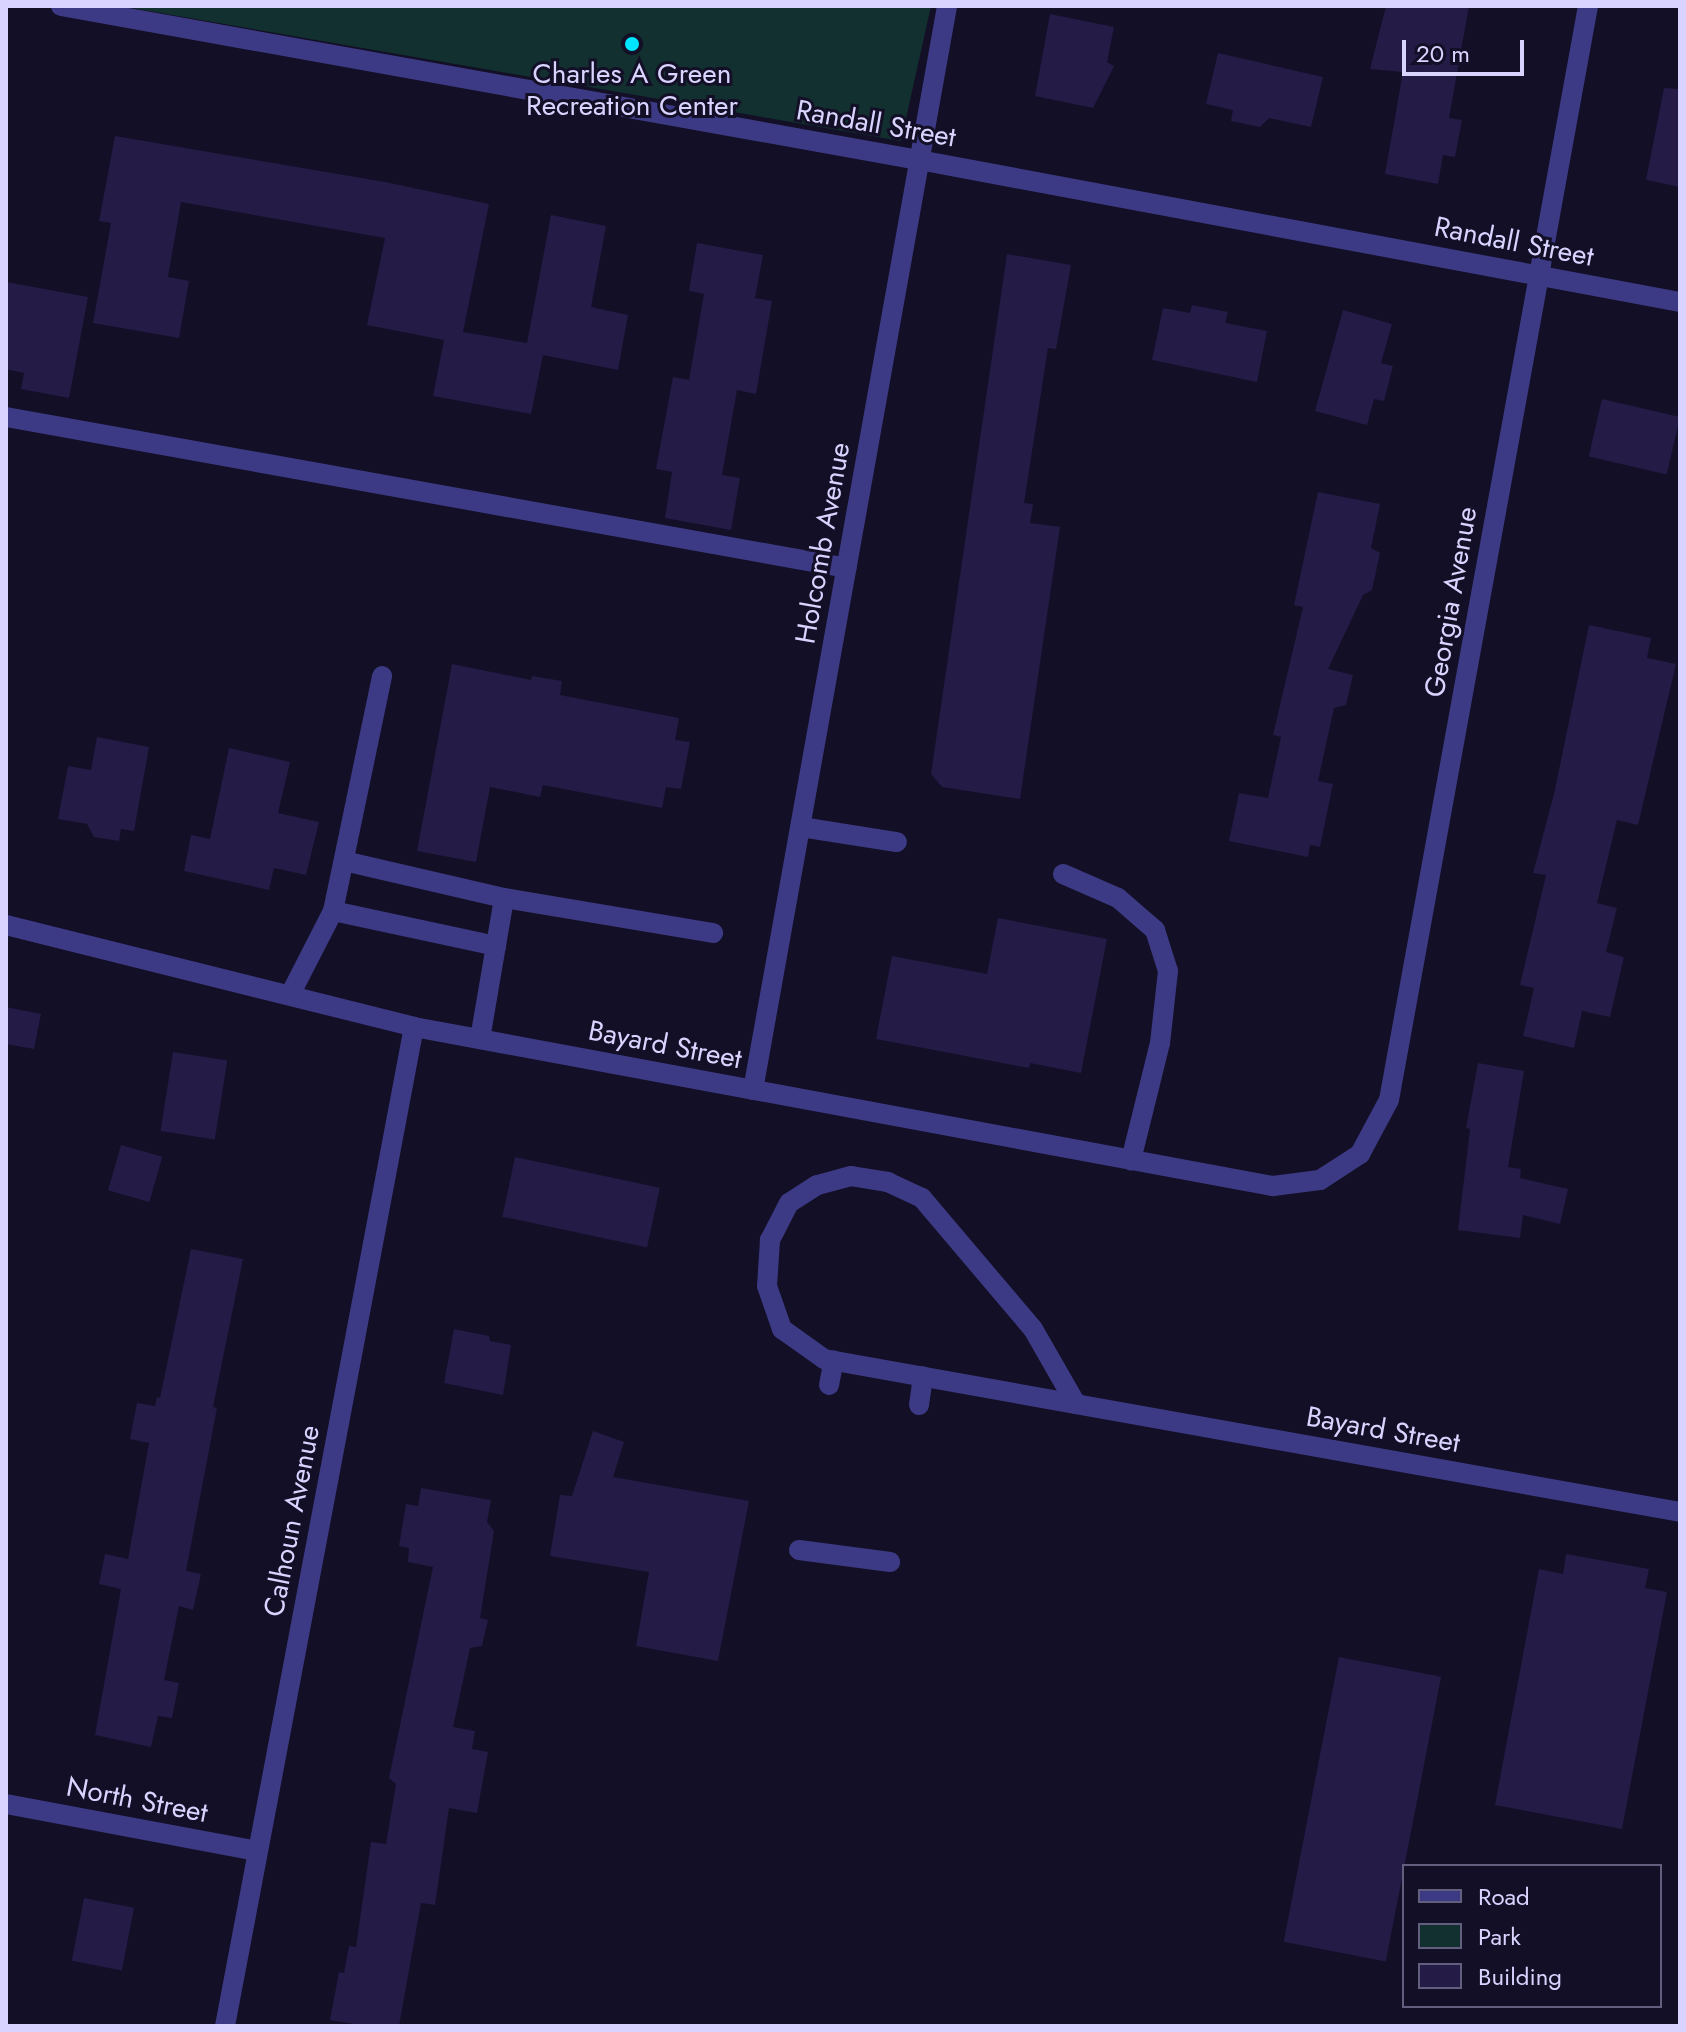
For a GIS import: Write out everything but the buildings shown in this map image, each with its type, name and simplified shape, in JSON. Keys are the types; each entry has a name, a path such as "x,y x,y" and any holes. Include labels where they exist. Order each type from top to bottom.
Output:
{"street":[{"name":"Randall Street","path":"61,6 919,160 1680,302"},
{"name":"Holcomb Avenue","path":"753,1090 947,6"},
{"name":"Georgia Avenue","path":"1320,1180 1360,1154 1389,1100 1588,6"},
{"path":"6,417 847,568"},
{"path":"290,995 333,911 382,676"},
{"path":"801,827 897,842"},
{"path":"344,861 504,898 713,933"},
{"path":"1063,874 1118,898 1155,930 1168,971 1160,1043 1131,1160"},
{"path":"480,1039 504,898"},
{"path":"333,911 496,946"},
{"name":"Bayard Street","path":"6,925 414,1027 1273,1186 1320,1180"},
{"name":"Calhoun Avenue","path":"225,2026 414,1027"},
{"name":"Bayard Street","path":"1076,1404 1033,1329 922,1198 888,1182 851,1176 817,1185 789,1203 770,1240 767,1286 782,1329 824,1359 1680,1512"},
{"path":"829,1385 834,1360"},
{"path":"919,1405 923,1376"},
{"path":"799,1550 890,1562"},
{"name":"North Street","path":"6,1804 258,1851"}],"green space":[{"name":"Charles A Green Recreation Center","path":"120,6 931,6 901,141"}],"place":[{"name":"Charles A Green Recreation Center","path":"632,44"}]}
